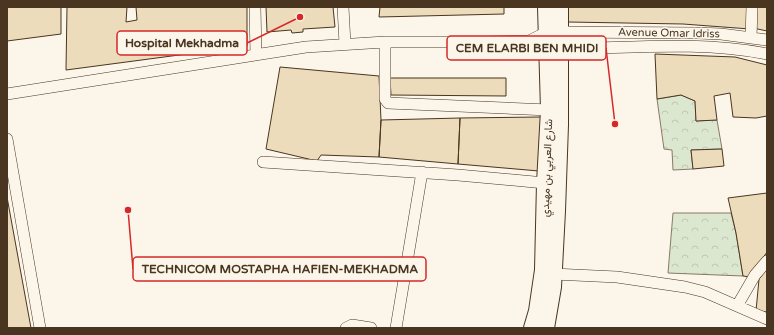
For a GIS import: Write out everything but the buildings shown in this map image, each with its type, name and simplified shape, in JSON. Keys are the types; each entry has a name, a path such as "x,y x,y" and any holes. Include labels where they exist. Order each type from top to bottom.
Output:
{"main road":[{"name":"شارع العربي بن مهيدي","path":"532,328 538,305 544,270 545,183 554,49 554,32 546,7"},
{"path":"554,32 560,7"},
{"path":"546,328 553,287 558,176 554,49"}],"street":[{"path":"255,7 256,54"},
{"path":"343,7 345,44"},
{"path":"751,38 752,7"},
{"path":"7,94 306,47 385,42 529,41 554,32"},
{"name":"Avenue Omar Idriss","path":"554,32 698,33 767,40"},
{"path":"529,41 554,49 681,46 723,47 767,54"},
{"path":"385,42 385,99 388,104 549,110"},
{"path":"7,140 40,328"},
{"path":"263,162 422,172 545,183"},
{"path":"396,328 422,172"},
{"path":"737,306 755,275 767,261"},
{"path":"553,274 617,277 652,281 705,292 767,319"},
{"path":"346,328 352,325 371,328"}],"green space":[{"path":"681,95 695,101 696,121 717,120 722,149 691,150 693,169 673,170 672,150 664,149 657,99"},
{"path":"673,213 731,213 743,276 668,273"}],"place":[{"name":"Hospital Mekhadma","path":"300,17"},
{"name":"CEM ELARBI BEN MHIDI","path":"615,124"},
{"name":"TECHNICOM MOSTAPHA HAFIEN-MEKHADMA","path":"128,210"}]}
